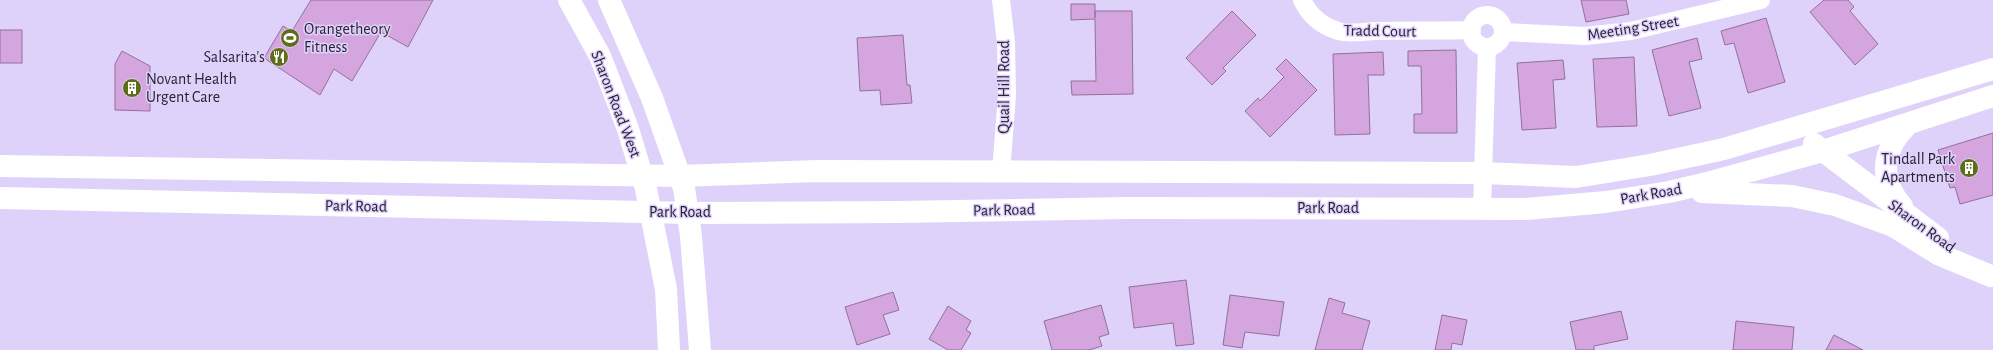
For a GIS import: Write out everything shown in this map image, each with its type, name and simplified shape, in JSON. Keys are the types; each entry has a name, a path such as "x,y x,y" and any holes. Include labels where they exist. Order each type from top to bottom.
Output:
{"main road":[{"name":"Sharon Road West","path":"569,0 600,56 628,129 642,175 666,289 669,350"},
{"name":"Sharon Road West","path":"608,0 652,98 680,176 688,213 700,350"},
{"name":"Park Road","path":"0,166 680,176 817,171 1483,174 1576,177 1609,173 1724,149 1993,69"},
{"name":"Park Road","path":"0,198 688,213 897,212 1128,208 1526,209 1572,206 1669,192 1823,151 1993,96"},
{"path":"1907,125 1892,142 1885,169 1887,181 1895,198 1916,222"},
{"name":"Sharon Road","path":"1794,129 1916,222 1992,277"},
{"path":"1669,192 1769,194 1792,196 1835,205 1893,226 1938,254 1992,277"}],"street":[{"name":"Quail Hill Road","path":"1001,0 1006,43 1007,95 1001,173"},
{"name":"Tradd Court","path":"1302,0 1312,16 1325,26 1339,31 1356,33 1377,31 1472,30"},
{"name":"Meeting Street","path":"1503,32 1585,36 1631,31 1761,0"},
{"path":"1488,8 1499,21 1503,32 1498,43 1487,47 1476,42 1472,30 1477,20 1488,8"},
{"path":"1482,209 1487,47"}],"building":[{"path":"311,0 433,0 408,47 381,32 352,81 334,69 320,95 264,58 283,26 292,31"},
{"path":"1581,0 1626,0 1629,14 1586,22"},
{"path":"1824,0 1848,0 1854,7 1850,11 1878,44 1855,65 1810,12"},
{"path":"1071,4 1095,4 1095,11 1132,11 1133,94 1072,95 1071,81 1096,81 1095,19 1071,20"},
{"path":"1232,11 1256,35 1223,68 1226,71 1212,85 1186,58"},
{"path":"1766,18 1785,82 1748,93 1734,43 1725,45 1721,31"},
{"path":"0,30 22,30 22,63 0,63"},
{"path":"903,35 907,85 910,85 912,103 881,105 880,90 860,91 857,38"},
{"path":"1697,38 1702,59 1689,62 1701,108 1669,116 1652,50"},
{"path":"1456,50 1457,133 1414,133 1414,114 1422,114 1421,66 1408,66 1408,51"},
{"name":"Novant Health Urgent Care","path":"122,51 150,66 150,111 115,110 115,64"},
{"path":"1383,52 1384,75 1368,75 1370,134 1335,135 1333,54"},
{"path":"1634,57 1637,126 1597,127 1593,59"},
{"path":"1286,59 1317,90 1270,137 1245,111 1258,98 1260,101 1284,77 1276,69"},
{"path":"1563,60 1565,79 1553,80 1556,128 1522,130 1517,63"},
{"name":"Tindall Park Apartments","path":"1993,133 1993,195 1960,204 1955,187 1950,188 1938,150"},
{"path":"1186,280 1194,344 1176,346 1173,323 1134,328 1129,287"},
{"path":"893,292 899,310 883,315 890,334 857,345 845,307"},
{"path":"1230,295 1284,302 1279,336 1245,332 1242,348 1223,345"},
{"path":"1329,298 1345,303 1342,313 1370,321 1362,350 1315,350"},
{"path":"1101,305 1109,334 1099,337 1102,346 1089,350 1052,350 1044,321"},
{"path":"948,306 971,321 966,330 971,333 961,350 948,350 929,339"},
{"path":"1621,311 1628,339 1594,346 1594,350 1576,350 1570,322"},
{"path":"1442,315 1467,320 1462,345 1452,343 1451,350 1435,350"},
{"path":"1736,321 1794,327 1792,350 1733,350"},
{"path":"1834,335 1863,350 1826,350"}],"place":[{"name":"Orangetheory Fitness","path":"290,38"},
{"name":"Salsarita's","path":"279,57"},
{"name":"Novant Health Urgent Care","path":"132,88"},
{"name":"Tindall Park Apartments","path":"1969,168"}]}
